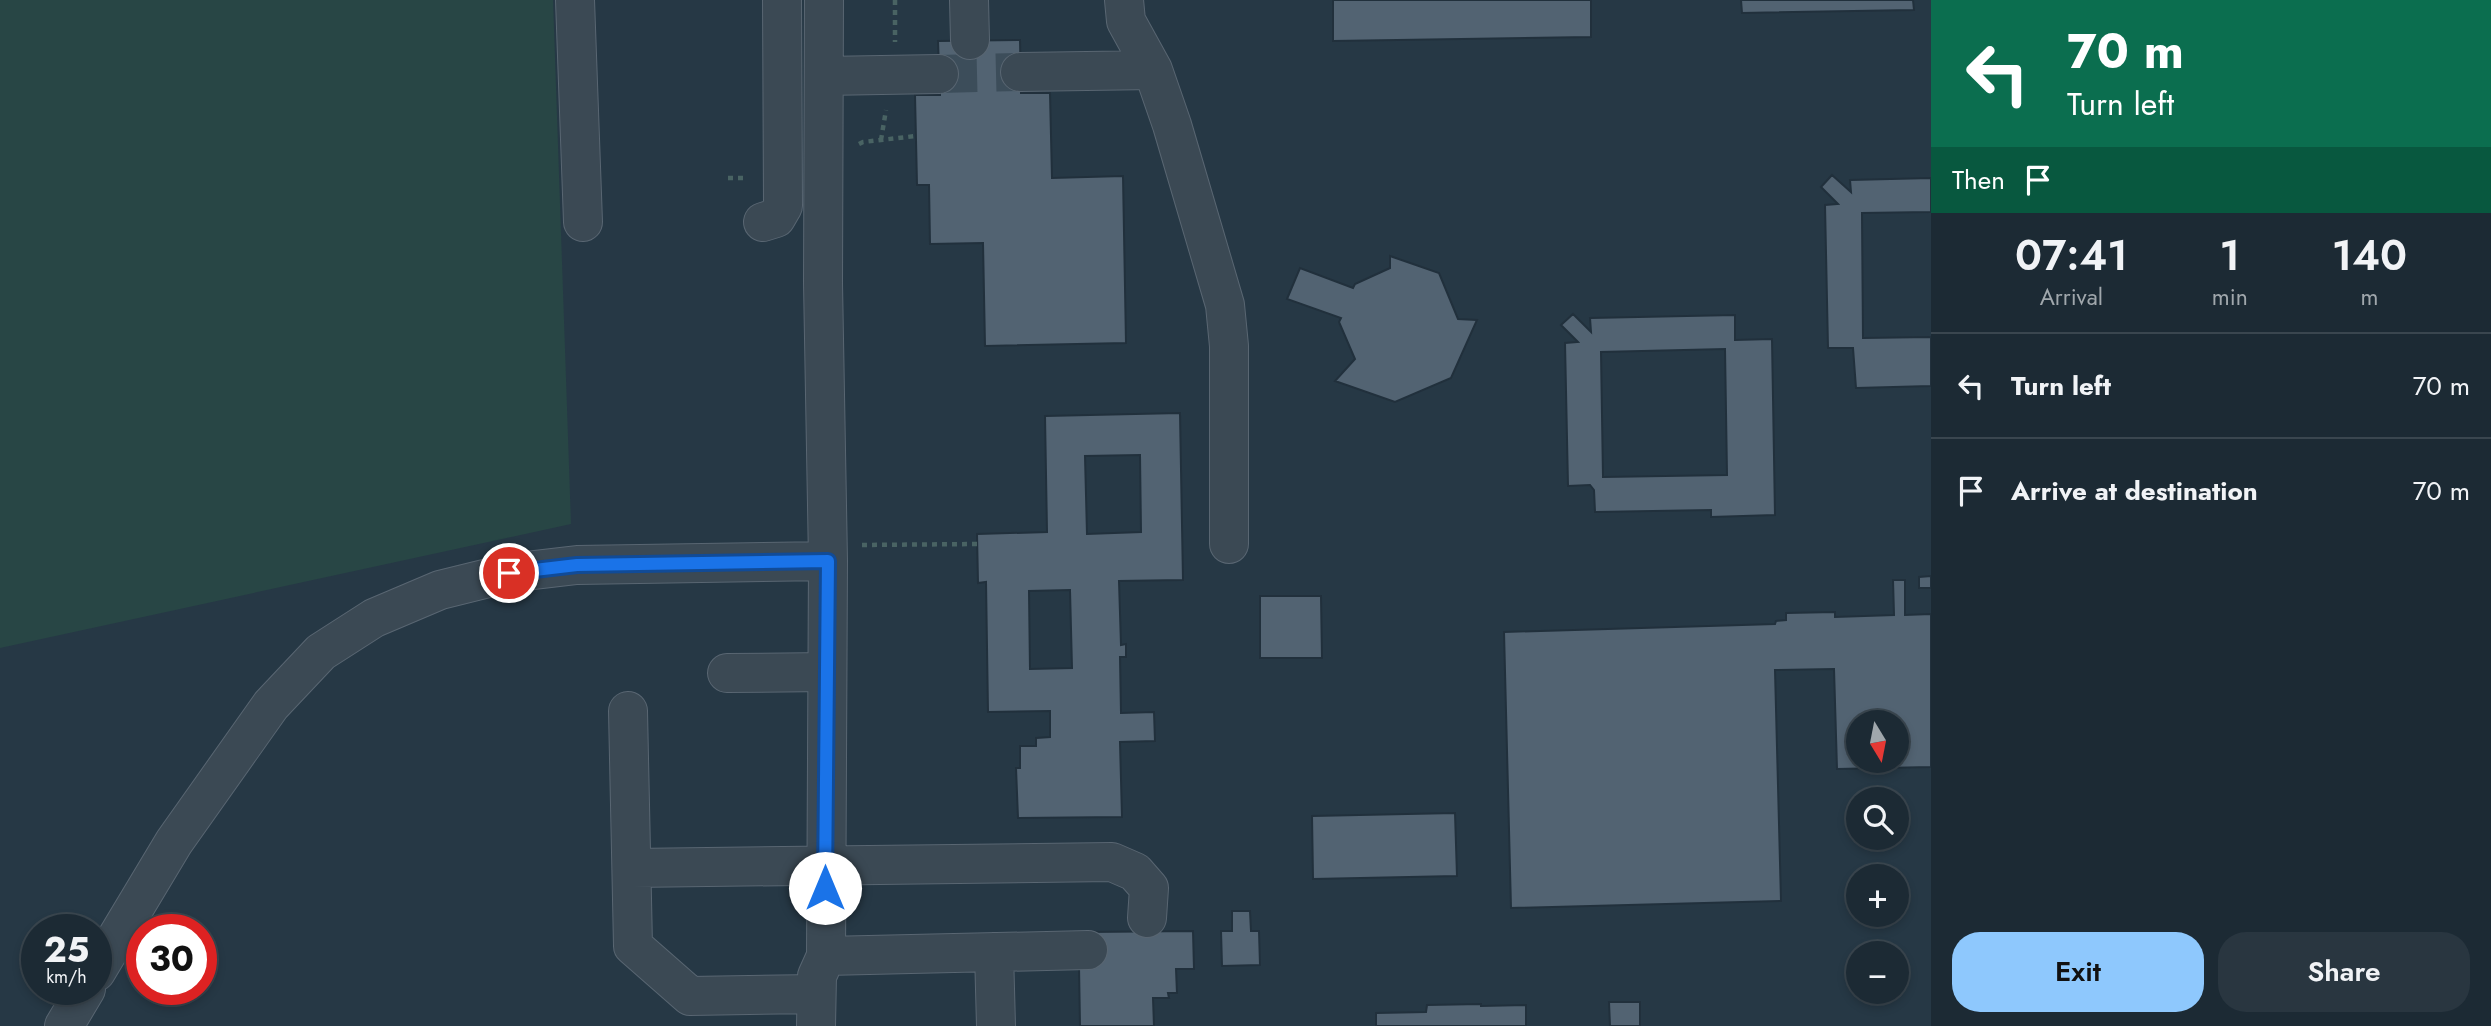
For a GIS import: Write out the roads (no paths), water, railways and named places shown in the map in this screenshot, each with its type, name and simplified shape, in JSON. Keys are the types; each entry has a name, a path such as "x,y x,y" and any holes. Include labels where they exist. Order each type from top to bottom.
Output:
{"street":[{"path":"575,0 583,222"},
{"path":"763,222 776,218 783,206 782,0"},
{"path":"628,711 633,946 690,996 816,1010 817,976 825,956 828,553 823,283 824,0"},
{"path":"969,0 970,40"},
{"path":"1124,0 1126,21 1153,70 1172,125 1225,305 1229,346 1229,544"},
{"path":"1020,72 1153,70"},
{"path":"824,76 939,74"},
{"path":"112,945 174,842 271,705 321,652 373,618 440,590 509,573 577,565 828,553"},
{"path":"727,674 827,672"},
{"path":"632,868 1112,862 1135,872 1149,888 1147,918"},
{"path":"825,956 1088,950"},
{"path":"994,952 996,1026"},
{"path":"64,1026 76,1005"}],"tunnel":[{"path":"939,74 1020,72"}]}
